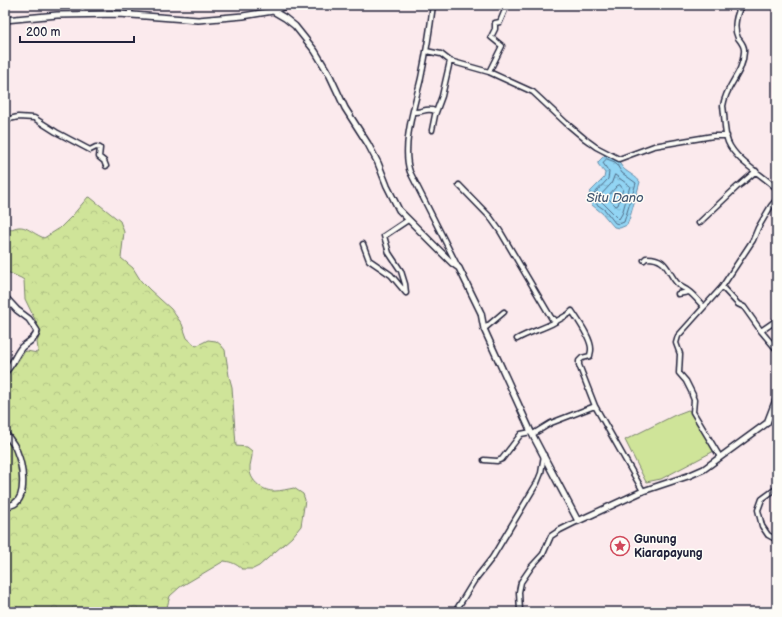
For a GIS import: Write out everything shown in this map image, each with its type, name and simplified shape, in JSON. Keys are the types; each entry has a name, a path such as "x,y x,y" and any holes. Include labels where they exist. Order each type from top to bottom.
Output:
{"street":[{"path":"130,5 130,14"},
{"path":"5,20 57,16 130,14 198,20 243,16 273,11 290,5"},
{"path":"433,5 426,51 408,141 409,168 481,313 484,329 532,433 578,521"},
{"path":"489,72 502,46 491,37 495,29 495,23 500,22 507,5"},
{"path":"742,5 737,15 736,31 743,45 744,53 740,71 728,89 723,102 726,136 728,143 733,150 748,166 777,189"},
{"path":"273,11 295,26 315,51 330,76 345,108 368,144 378,163 386,186 396,205 408,220 459,268"},
{"path":"426,51 442,54 450,61 489,72 533,92 585,139 619,159 654,146 713,136 726,136"},
{"path":"432,130 450,61"},
{"path":"413,112 420,112 429,109 436,111"},
{"path":"5,120 18,117 34,118 56,132 90,150 96,147 100,148 99,157 104,161 106,166"},
{"path":"699,222 756,171"},
{"path":"459,185 490,217 500,231 552,319 554,318 555,322"},
{"path":"777,199 777,206"},
{"path":"720,457 693,412 693,395 686,381 679,374 680,354 676,343 678,336 722,287 753,240 771,206 777,199"},
{"path":"363,244 369,260 391,275 406,293 401,271 389,253 384,236 408,220"},
{"path":"644,260 652,257 663,264 670,270 676,283 681,288 689,292 704,307"},
{"path":"722,287 744,307 777,350"},
{"path":"678,294 689,292"},
{"path":"5,297 29,320 37,331 35,338 23,347 5,372"},
{"path":"518,339 526,334 531,334 555,322 570,314 572,311 584,331 591,349 590,356 582,358 579,363 595,406 643,491"},
{"path":"484,329 504,312"},
{"path":"761,331 777,320"},
{"path":"520,612 518,592 521,582 532,566 543,554 551,536 578,521 643,491 700,471 767,423 777,397"},
{"path":"484,460 497,461 502,459 521,434 532,433 551,423 595,406"},
{"path":"5,434 17,452 23,486 22,493 16,502 5,506"},
{"path":"456,612 474,581 492,558 537,483 541,473 544,454"},
{"path":"777,488 762,499 758,510 763,527 768,535 777,540"}],"green space":[{"path":"88,197 120,221 124,232 121,258 133,268 141,281 171,309 182,324 187,338 196,346 208,340 216,341 225,350 232,387 236,446 247,447 252,451 250,468 252,478 262,488 271,491 280,491 294,488 303,494 305,500 301,526 292,537 259,566 253,569 242,569 234,564 224,561 180,587 170,596 167,612 5,612 5,374 16,364 24,352 27,351 37,353 37,342 41,332 25,299 24,280 5,271 5,233 11,229 21,227 44,238 60,228"},
{"path":"688,410 714,451 661,479 646,482 625,440"}],"water":[{"name":"Situ Dano","path":"606,154 619,160 622,167 640,182 627,225 620,228 614,227 588,199 590,192 604,178 605,173 598,162"}],"place":[{"name":"Gunung Kiarapayung","path":"620,546"}]}
